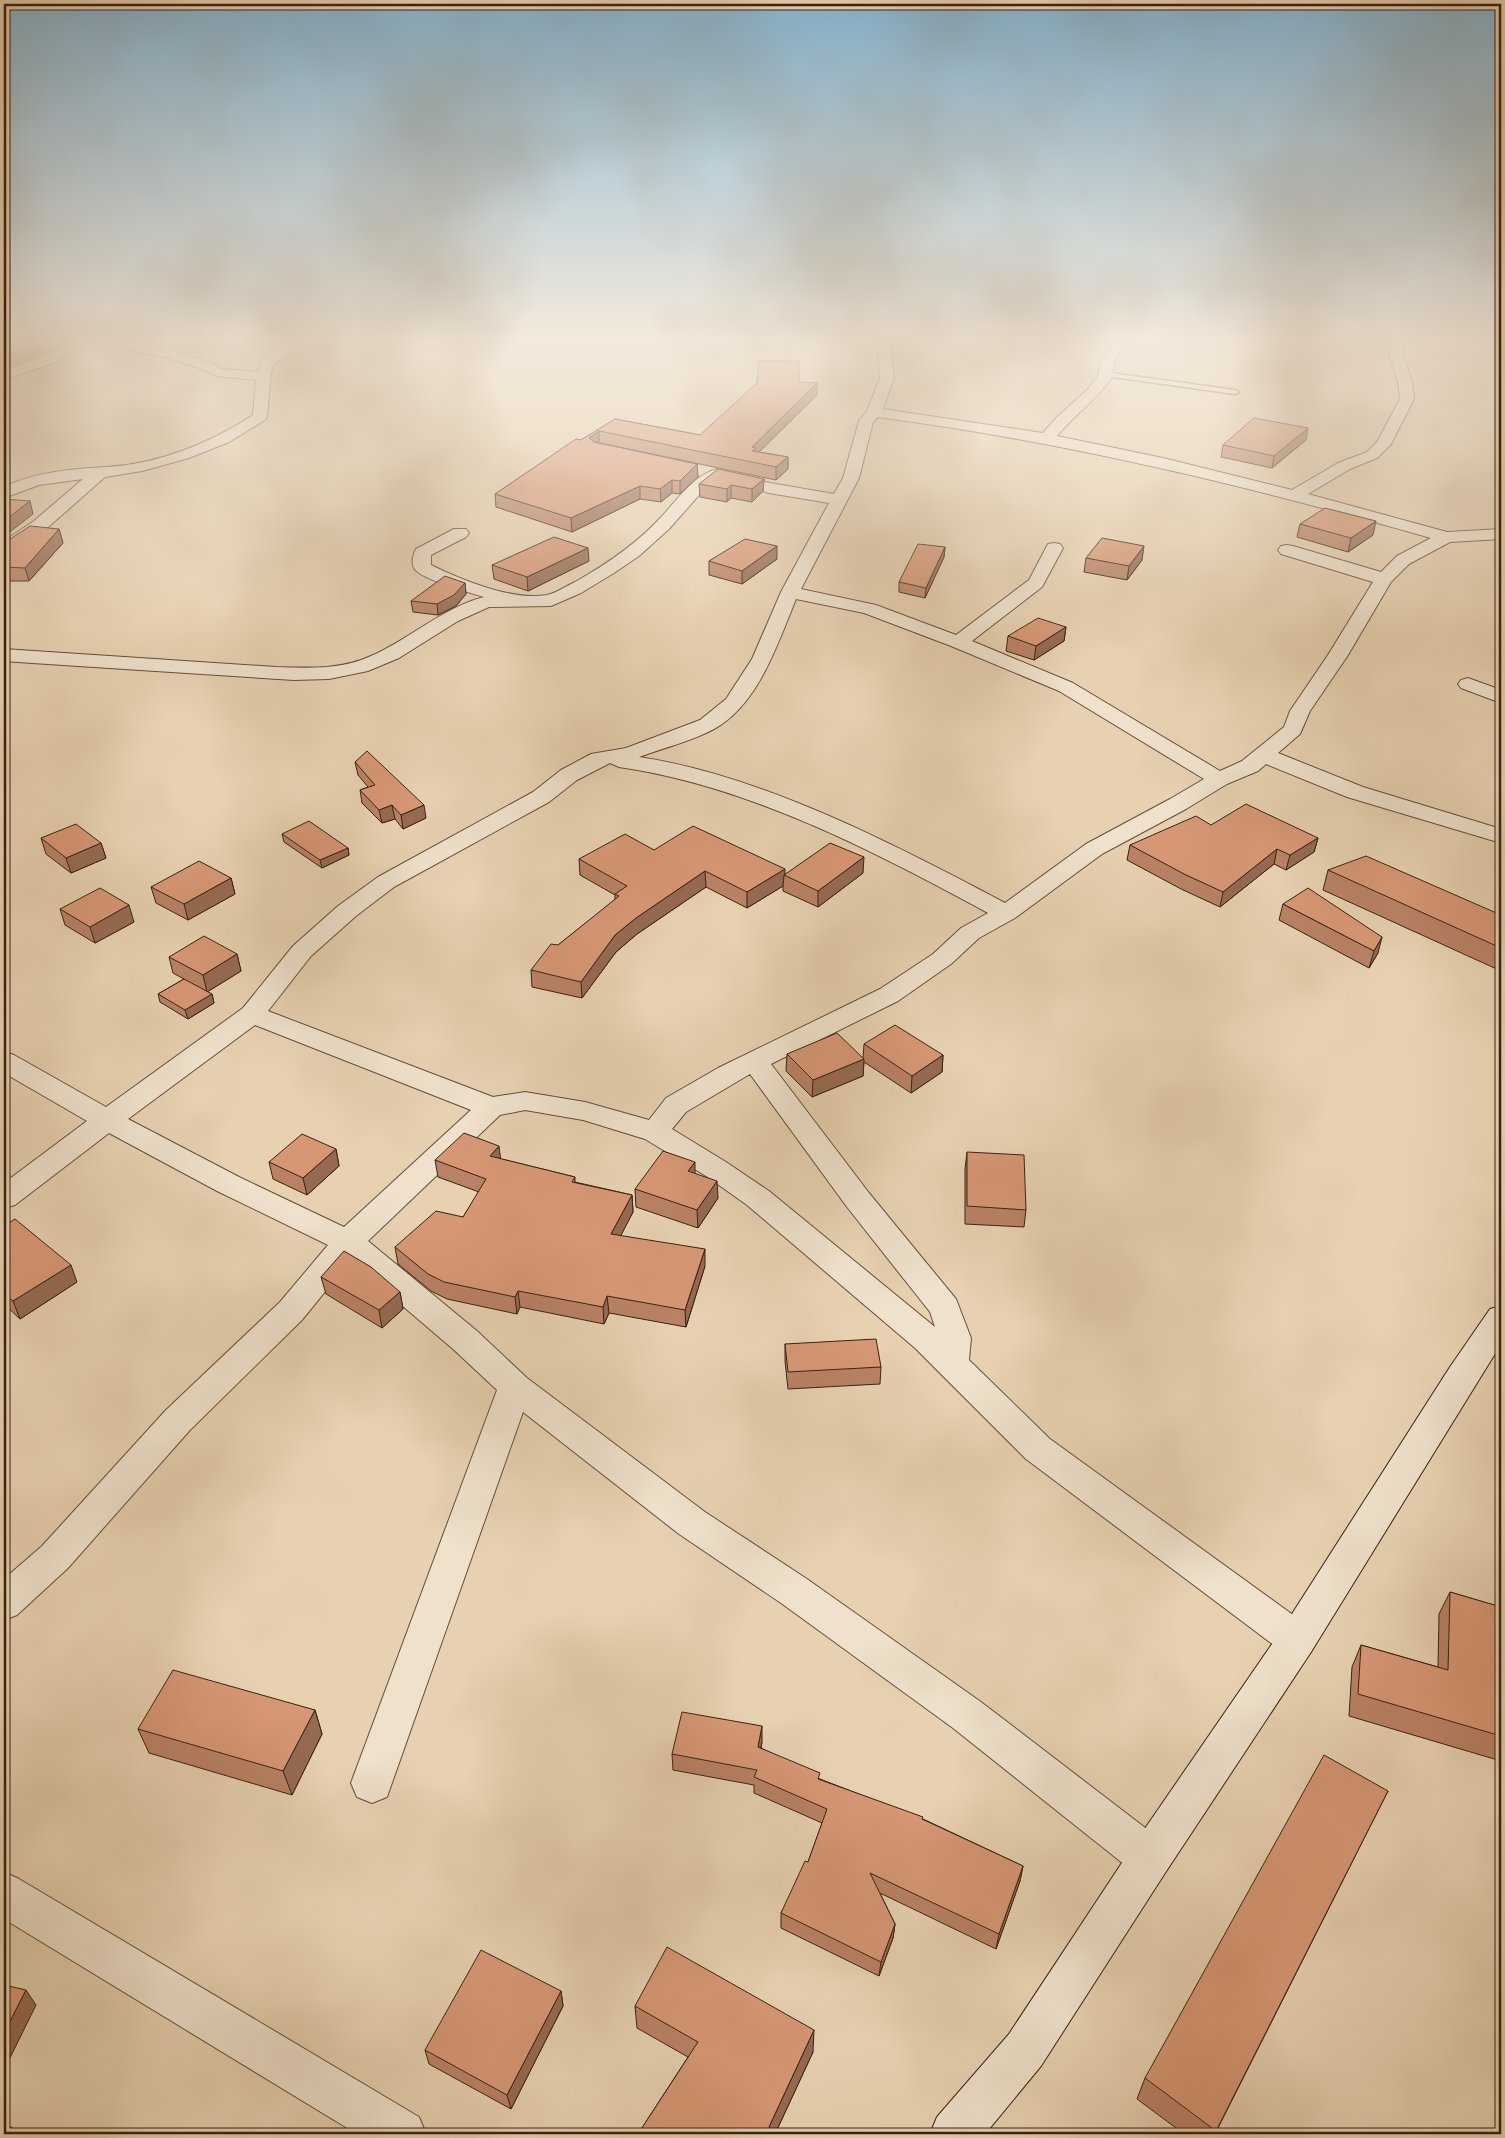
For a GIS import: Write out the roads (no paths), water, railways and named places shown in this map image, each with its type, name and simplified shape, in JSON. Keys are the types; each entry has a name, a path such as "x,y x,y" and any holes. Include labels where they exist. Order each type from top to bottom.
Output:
{"street":[{"path":"4,493 13,488 49,479 152,464 201,450 223,440"},
{"path":"4,1198 252,1014 302,951 347,911 386,882 541,797 569,775 599,759 631,753 707,724 734,703 762,659 790,592 851,478 861,440"},
{"path":"1060,440 1296,494 1446,537 1501,534"},
{"path":"1296,494 1344,466 1372,455 1385,440"},
{"path":"698,470 769,488 840,500"},
{"path":"4,549 40,525 101,472"},
{"path":"460,533 422,553 422,567 446,579 506,598 552,600 600,575 634,553 694,490 717,474"},
{"path":"655,1132 676,1106 728,1074 889,995 942,959 970,933 1006,913 1094,849 1178,804 1219,779 1250,766 1293,730 1300,711 1338,655 1384,579 1403,560 1446,537"},
{"path":"958,642 1036,583 1054,548"},
{"path":"1287,550 1384,579"},
{"path":"790,592 869,609 958,642 1066,687 1219,779"},
{"path":"4,655 69,661 321,673 361,668 390,655 462,612 482,603 506,598"},
{"path":"1468,684 1501,697"},
{"path":"1263,755 1354,792 1501,836"},
{"path":"599,759 655,765 696,775 783,805 939,876 1006,913"},
{"path":"252,1014 491,1107 525,1101 585,1111 655,1132 716,1169 758,1198 927,1339 1038,1449 1297,1640"},
{"path":"4,1061 107,1120 228,1184 348,1242 466,1340 515,1387 692,1523 794,1592 967,1715 1150,1858"},
{"path":"755,1062 858,1200 945,1308 954,1338 952,1364"},
{"path":"4,1603 55,1557 178,1420 291,1311 348,1242 491,1107"},
{"path":"954,2134 1025,2050 1150,1858 1297,1640 1462,1376 1501,1318"},
{"path":"372,1783 515,1387"},
{"path":"4,1894 402,2134"}]}
